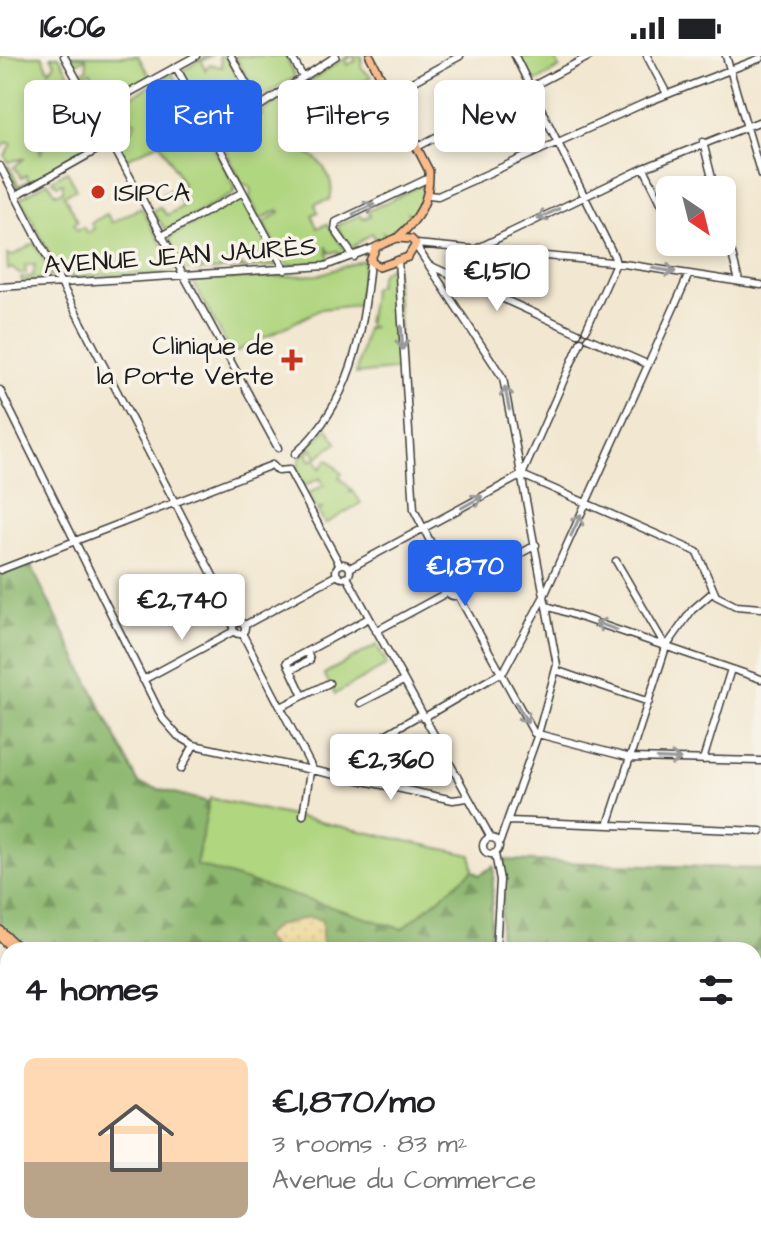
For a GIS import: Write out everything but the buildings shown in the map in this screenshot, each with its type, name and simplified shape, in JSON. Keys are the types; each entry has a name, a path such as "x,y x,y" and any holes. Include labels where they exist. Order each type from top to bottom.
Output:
{"main road":[{"path":"370,56 383,80"},
{"path":"413,224 414,243 408,257 379,267 364,258 413,224 428,195 429,178 419,146"},
{"path":"397,238 414,243"}],"street":[{"path":"64,56 77,80"},
{"path":"130,92 196,56"},
{"path":"231,56 244,80"},
{"path":"291,56 303,77"},
{"path":"262,105 336,56"},
{"path":"416,80 460,56"},
{"path":"515,56 528,80"},
{"path":"545,80 590,56"},
{"path":"647,56 667,94"},
{"path":"726,56 761,175"},
{"path":"428,195 438,196 667,94 761,58"},
{"path":"176,67 183,80"},
{"path":"496,942 500,880 492,840 347,577 350,568 522,475 585,336 616,263 545,112"},
{"path":"475,250 644,168 761,121"},
{"path":"419,146 434,138"},
{"path":"703,142 712,176"},
{"path":"15,196 93,152"},
{"path":"0,570 174,502 273,456 288,448 295,454 296,462 289,470 278,471 273,456 184,276 116,152"},
{"path":"221,152 285,270"},
{"path":"0,166 243,629 311,770 303,815"},
{"path":"644,168 656,192"},
{"path":"295,454 329,415 347,382 359,339 369,276 364,258 335,230 336,222 429,178"},
{"path":"161,236 243,192"},
{"path":"414,243 616,263 761,285"},
{"path":"414,243 502,375 558,671 504,833 483,850 495,854"},
{"path":"731,256 739,281"},
{"path":"408,257 647,364"},
{"name":"AVENUE JEAN JAURÈS","path":"0,287 285,270 364,258"},
{"path":"398,260 414,510 451,582 461,586"},
{"path":"369,276 379,267"},
{"path":"378,739 501,675 545,601 689,274"},
{"path":"0,390 165,724 178,736 194,745 453,800 467,798"},
{"path":"289,470 340,565 337,575"},
{"path":"522,475 697,552 713,592 722,602 761,608"},
{"path":"458,595 461,586 536,545"},
{"path":"616,561 666,647"},
{"path":"340,565 350,568"},
{"path":"143,680 243,629 337,575 347,577"},
{"path":"376,631 448,592 451,582"},
{"path":"448,592 458,595 534,733 631,758 761,761"},
{"path":"608,825 666,647 692,610 713,592"},
{"path":"545,601 761,679"},
{"path":"303,696 291,670 310,660 307,651 369,618"},
{"path":"234,631 237,622"},
{"path":"703,760 731,669"},
{"path":"558,671 649,702"},
{"path":"360,703 403,681"},
{"path":"281,707 329,683"},
{"path":"181,769 194,745"},
{"path":"509,821 761,831"}],"green space":[{"path":"0,56 42,56 49,71 55,64 51,56 59,56 72,80 24,80 24,152 83,152 17,189 6,168 9,166 19,186 29,180 26,175 22,178 14,167 25,158 8,162 5,156 12,144 7,142 0,150"},
{"path":"68,56 138,56 150,77 130,88 130,80 92,80 91,72 80,77 78,74 87,69 86,58 73,64"},
{"path":"206,56 211,56 202,61 205,70 210,65 222,67 219,56 226,56 240,80 186,80 181,72"},
{"path":"235,56 286,56 295,77 278,80 278,87 262,96 262,80 248,80"},
{"path":"348,56 352,56 345,61 347,65 356,61 353,56 362,56 361,67 371,77 366,80 311,80"},
{"path":"518,56 554,56 560,68 538,80 531,80"},
{"path":"172,74 176,80 161,80"},
{"path":"146,88 146,149 125,160 120,152 130,152 130,134 135,122 130,121 130,97"},
{"path":"278,101 278,152 310,152 307,154 318,161 327,173 331,187 329,200 315,204 318,212 312,215 317,228 327,224 347,253 341,257 338,251 330,253 326,246 329,261 288,266 263,223 280,212 278,210 261,219 250,199 251,188 242,183 226,152 262,152 262,112"},
{"path":"165,152 216,152 235,187 233,194 166,230 152,211 159,207 167,215 183,206 176,193 162,201 158,197 183,184"},
{"path":"67,171 76,189 64,195 78,221 74,224 77,230 83,227 87,233 94,229 91,223 107,214 112,223 141,207 175,269 173,273 61,277 21,198 48,182 56,194 63,191 63,183 57,185 52,180"},
{"path":"421,185 423,193 419,205 412,216 408,213 410,218 399,230 396,226 397,231 388,237 383,233 385,238 377,242 372,233 354,246 357,252 353,252 337,226 360,215 363,219 370,216 368,211"},
{"path":"237,200 244,202 277,263 274,266 247,268 253,263 243,253 233,256 245,268 223,269 220,265 220,270 204,271 201,266 201,271 184,270 169,237"},
{"path":"35,243 53,277 22,282 21,278 33,276 35,265 25,265 26,273 19,274 12,268 8,270 7,254 12,256"},
{"path":"364,260 358,305 321,309 232,354 194,284 196,280 318,275"},
{"path":"391,266 395,269 400,352 396,354 400,354 401,369 356,374 366,328 374,327 367,325 373,287 377,287 381,273"},
{"path":"327,428 337,443 317,457 313,449 307,454 311,461 316,458 320,469 328,459 352,490 349,493 353,491 361,503 325,524 318,512 324,508 317,510 308,494 324,485 320,478 304,486 296,472 301,456"},
{"path":"29,562 139,784 209,802 196,865 402,929 473,870 479,875 494,866 489,942 17,942 0,924 0,573"},
{"path":"377,645 387,665 335,694 324,674"},
{"path":"210,798 471,855 473,870 402,929 196,865"},
{"path":"504,860 761,869 761,942 499,942"}],"sand":[{"path":"308,917 322,920 322,942 267,942 263,937 276,926"}],"place":[{"name":"ISIPCA","path":"98,192"},
{"name":"Clinique de la Porte Verte","path":"292,360"}]}
